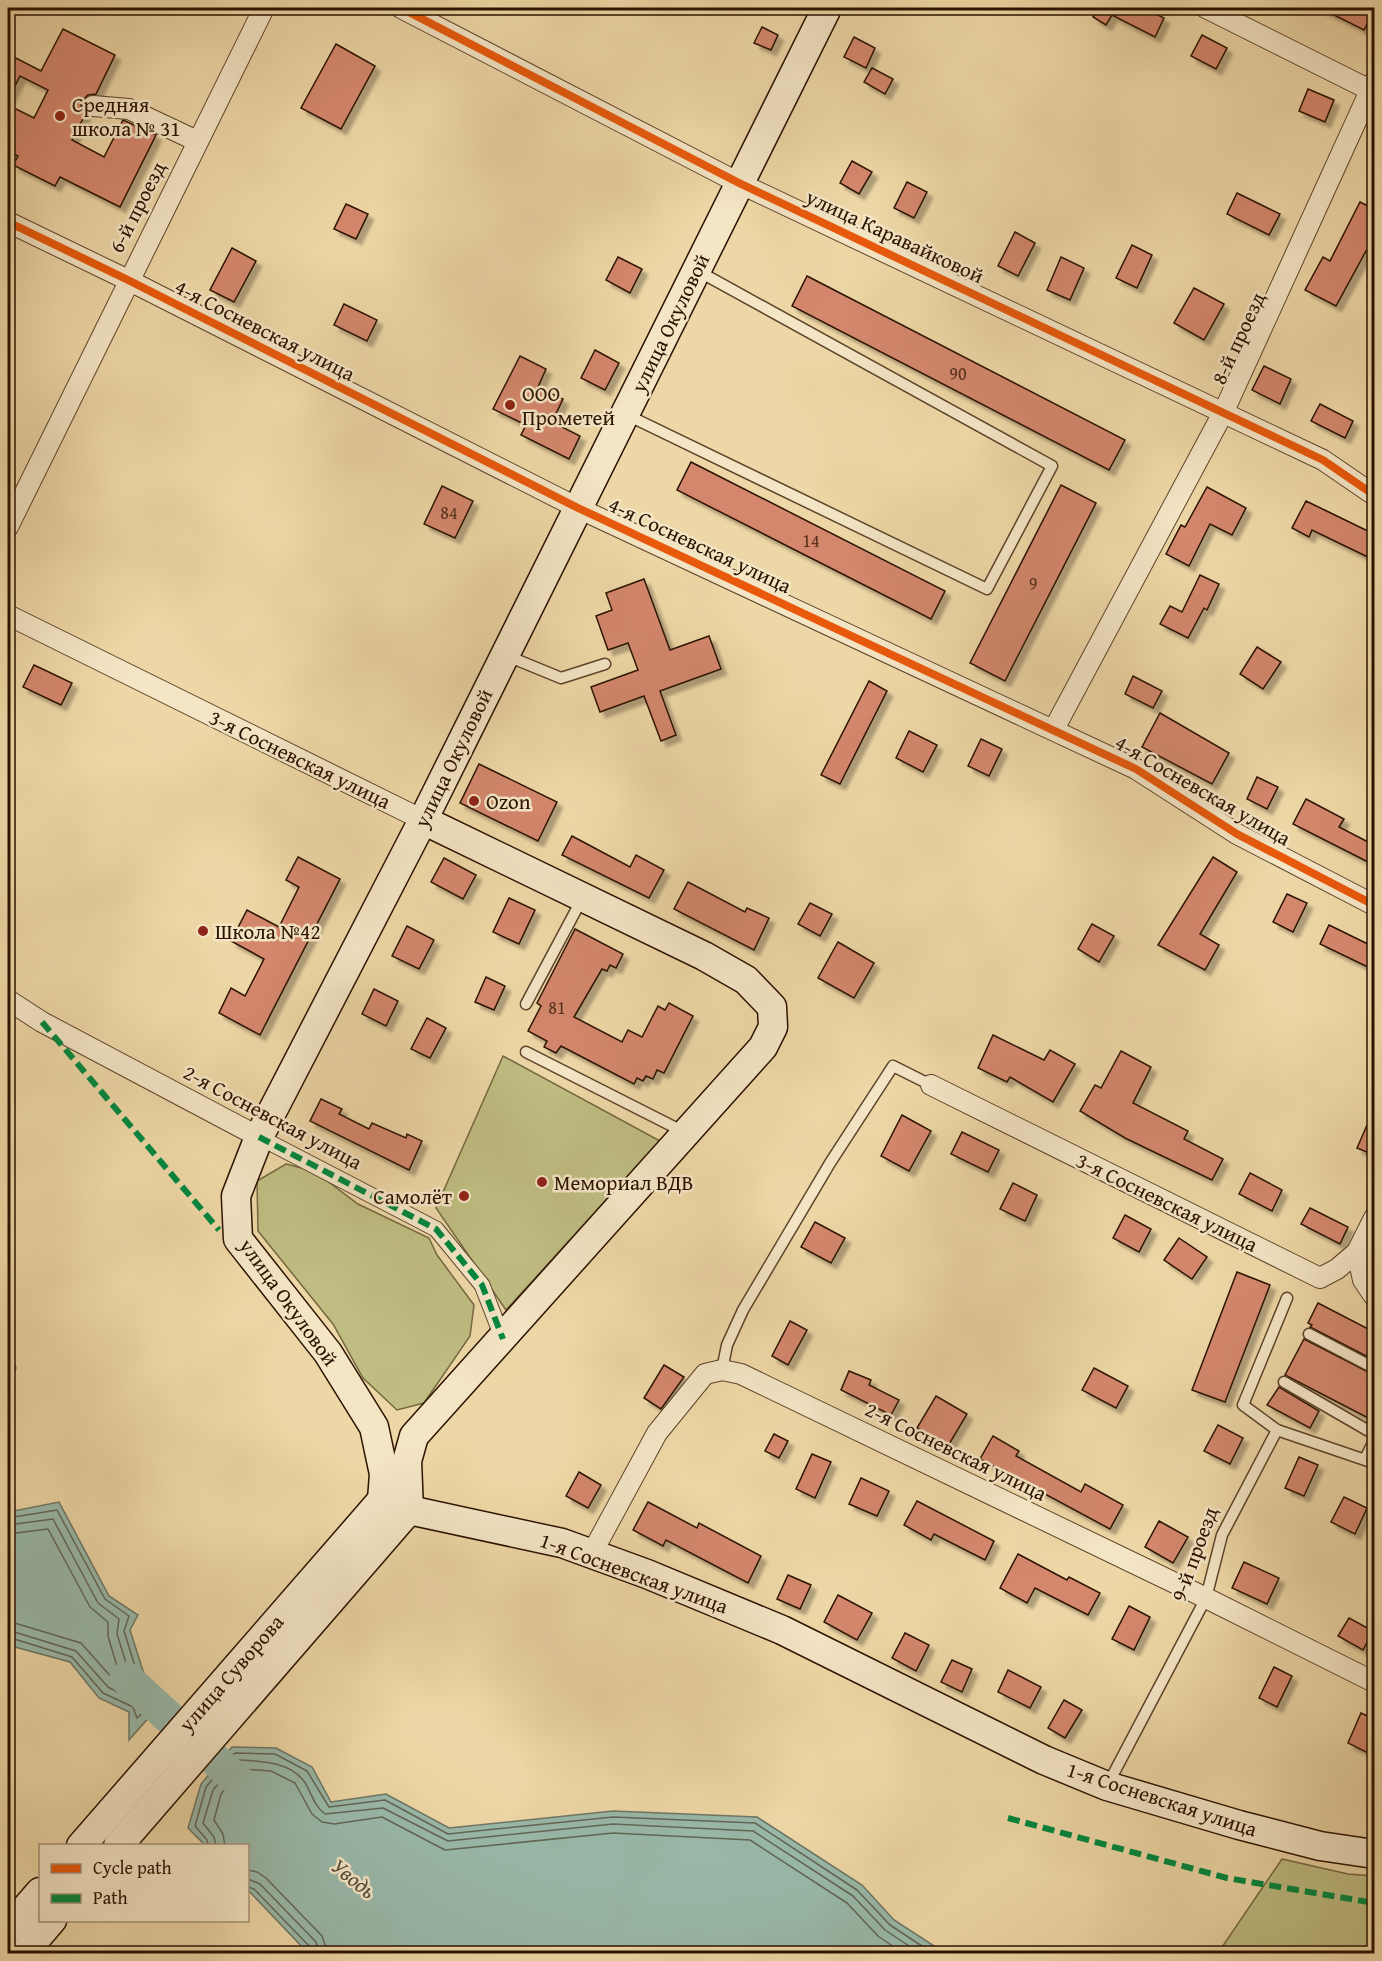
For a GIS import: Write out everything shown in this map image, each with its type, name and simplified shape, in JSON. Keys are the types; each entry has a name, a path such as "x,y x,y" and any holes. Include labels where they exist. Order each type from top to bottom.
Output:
{"main road":[{"name":"улица Окуловой","path":"382,1500 384,1474 379,1445 365,1411 328,1353 238,1239 236,1196 259,1137 423,820 827,8"},
{"name":"3-я Сосневская улица","path":"423,820 583,897 746,980 772,1007 773,1027 763,1047 686,1133"},
{"path":"409,1510 407,1461 414,1436 686,1133"},
{"name":"1-я Сосневская улица","path":"382,1500 409,1510 521,1533 592,1553 782,1630 1044,1760 1107,1786 1320,1846 1374,1854"},
{"name":"улица Суворова","path":"84,1844 115,1834 251,1671 382,1500"},
{"name":"улица Суворова","path":"251,1671 409,1510"},
{"path":"8,1929 39,1893"},
{"path":"24,1953 50,1922"}],"street":[{"name":"6-й проезд","path":"8,527 264,8"},
{"name":"улица Каравайковой","path":"401,8 740,183 1323,460 1374,495"},
{"path":"1206,8 1373,88"},
{"name":"8-й проезд","path":"1054,729 1224,411 1373,88"},
{"path":"93,106 129,109 197,141"},
{"name":"4-я Сосневская улица","path":"8,222 128,280 578,508 1136,769 1237,834 1374,905"},
{"name":"3-я Сосневская улица","path":"8,615 423,820"},
{"name":"2-я Сосневская улица","path":"8,999 42,1022 436,1229 482,1285 503,1338"},
{"name":"3-я Сосневская улица","path":"931,1085 1320,1278 1337,1269 1357,1252"},
{"path":"1374,1218 1357,1252 1364,1280 1374,1296"},
{"path":"592,1553 657,1433 705,1374 722,1370"},
{"name":"2-я Сосневская улица","path":"722,1370 741,1374 1206,1598 1374,1682"}],"lane":[{"path":"625,413 987,589 1052,465 697,270"},
{"path":"505,654 561,678 605,664"},
{"path":"526,1004 583,897"},
{"path":"526,1052 686,1133"},
{"path":"722,1370 727,1345 744,1310 830,1163 893,1066 931,1085"},
{"path":"1287,1298 1243,1406 1277,1430 1370,1461 1374,1441"},
{"path":"1309,1334 1374,1368"},
{"path":"1284,1382 1374,1434"},
{"name":"9-й проезд","path":"1107,1786 1206,1598 1222,1534 1277,1430"}],"shaded area":[{"path":"503,1056 660,1141 506,1310 436,1208"},
{"path":"286,1164 314,1171 358,1204 429,1238 437,1255 474,1305 470,1336 424,1403 397,1410 363,1378 333,1324 258,1231 257,1181"},
{"path":"1282,1859 1348,1874 1374,1876 1374,1953 1218,1953"}],"water":[{"path":"8,1348 16,1368 8,1386"},
{"path":"59,1502 109,1596 138,1615 130,1630 145,1677 167,1697 129,1740 129,1712 99,1698 70,1662 15,1647 8,1642 8,1512"},
{"path":"232,1747 276,1748 312,1767 331,1802 386,1794 449,1828 613,1811 757,1817 862,1885 894,1920 945,1953 308,1953 249,1891 249,1844 204,1844 188,1828 201,1784"}],"building":[{"path":"1098,8 1144,8 1164,18 1155,37 1112,15 1106,25 1093,17"},
{"path":"1320,8 1374,8 1374,9 1364,30"},
{"path":"762,27 778,35 771,50 754,43"},
{"name":"Средняя школа № 31","path":"63,29 115,55 96,94 88,95 83,100 81,106 85,115 72,140 104,157 123,120 156,135 120,207 60,177 55,186 13,165 18,156 8,151 8,105 34,118 48,90 20,76 8,100 8,54 41,71"},
{"path":"1202,35 1227,48 1216,69 1191,56"},
{"path":"854,37 875,48 866,68 844,57"},
{"path":"336,44 375,66 341,129 301,108"},
{"path":"872,68 893,79 885,94 864,82"},
{"path":"1308,89 1334,100 1325,122 1299,111"},
{"path":"852,161 872,172 859,194 840,183"},
{"path":"907,182 927,192 914,218 894,208"},
{"path":"1237,193 1280,214 1269,235 1227,214"},
{"path":"1360,202 1374,209 1374,255 1366,251 1336,306 1305,290 1323,257 1330,261"},
{"path":"346,204 368,214 356,239 334,229"},
{"path":"1015,232 1035,243 1018,276 998,266"},
{"path":"1132,245 1152,255 1137,288 1116,278"},
{"path":"232,248 256,261 234,302 210,290"},
{"path":"618,257 642,269 630,293 606,280"},
{"path":"1061,257 1084,268 1070,300 1047,290"},
{"path":"807,276 1125,440 1109,470 792,306"},
{"path":"1194,288 1224,304 1204,340 1174,323"},
{"path":"344,304 377,320 367,341 334,325"},
{"path":"595,350 619,363 605,390 581,378"},
{"path":"520,356 546,369 538,387 563,399 552,422 580,436 569,459 521,435 526,425 493,409"},
{"path":"1264,366 1291,379 1280,404 1252,390"},
{"path":"1320,404 1353,421 1345,438 1311,421"},
{"path":"691,462 945,591 931,619 677,490"},
{"path":"1061,485 1096,503 1005,681 970,663"},
{"path":"442,486 473,501 455,538 424,524"},
{"path":"1207,487 1246,508 1232,535 1210,524 1189,566 1166,554 1181,525 1185,527"},
{"path":"1306,501 1374,534 1374,560 1312,530 1309,537 1292,528"},
{"path":"1200,575 1219,584 1207,610 1204,608 1188,638 1160,624 1170,606 1182,612"},
{"path":"644,579 670,650 709,636 721,669 660,691 676,735 661,741 644,696 600,712 591,687 638,670 628,643 608,650 596,616 612,610 606,593"},
{"path":"1257,647 1281,662 1263,689 1240,674"},
{"path":"34,665 72,683 61,705 23,687"},
{"path":"1133,676 1162,691 1153,708 1125,694"},
{"path":"869,681 887,691 840,784 821,775"},
{"path":"1160,713 1229,753 1212,784 1142,747"},
{"path":"909,731 937,745 923,772 896,758"},
{"path":"981,739 1002,749 989,776 968,766"},
{"path":"479,764 557,802 538,841 460,803"},
{"path":"1257,777 1278,787 1267,809 1247,799"},
{"path":"1306,799 1344,819 1339,827 1374,845 1374,865 1293,824"},
{"path":"572,836 630,867 636,855 664,870 649,898 562,855"},
{"path":"298,857 340,879 260,1035 219,1013 231,988 245,996 264,959 231,941 247,910 279,927 299,887 286,880"},
{"path":"1213,857 1237,872 1200,934 1219,945 1205,970 1158,945"},
{"path":"444,858 476,875 463,899 431,882"},
{"path":"688,882 745,912 747,908 769,918 754,950 674,909"},
{"path":"1287,894 1307,903 1293,932 1273,922"},
{"path":"509,898 535,910 519,944 493,932"},
{"path":"810,903 832,914 820,936 798,924"},
{"path":"1092,924 1114,936 1099,962 1078,949"},
{"path":"1329,925 1374,947 1374,970 1320,944"},
{"path":"407,926 434,940 419,969 392,956"},
{"path":"575,929 623,954 616,968 610,965 607,971 602,969 574,1017 622,1042 628,1030 642,1037 658,1006 665,1010 669,1003 693,1016 664,1073 657,1070 653,1079 646,1076 643,1081 637,1078 634,1084 561,1046 556,1053 544,1047 547,1041 528,1031 541,1006 537,1003"},
{"path":"838,942 874,963 854,998 818,978"},
{"path":"486,977 505,986 494,1010 475,1002"},
{"path":"374,989 398,1001 386,1026 362,1014"},
{"path":"427,1018 446,1028 430,1058 411,1049"},
{"path":"993,1035 1044,1060 1050,1050 1075,1064 1053,1102 1010,1077 1007,1082 978,1068"},
{"path":"1121,1051 1151,1067 1133,1103 1188,1131 1184,1139 1223,1159 1212,1180 1125,1138 1080,1111 1095,1085 1101,1088"},
{"path":"321,1099 342,1109 339,1114 369,1129 372,1123 406,1138 407,1134 422,1141 409,1170 310,1121"},
{"path":"1374,1109 1374,1155 1357,1148"},
{"path":"902,1115 931,1131 909,1171 881,1156"},
{"path":"962,1132 999,1150 988,1172 951,1154"},
{"path":"1250,1173 1282,1190 1272,1211 1239,1194"},
{"path":"1013,1183 1037,1195 1025,1221 1000,1209"},
{"path":"1310,1208 1348,1227 1340,1244 1301,1224"},
{"path":"1125,1215 1151,1229 1139,1252 1113,1238"},
{"path":"815,1222 845,1238 831,1263 801,1247"},
{"path":"1179,1238 1207,1257 1192,1279 1164,1260"},
{"path":"1237,1272 1270,1285 1225,1402 1192,1390"},
{"path":"1318,1303 1374,1332 1374,1360 1310,1327 1312,1325 1308,1323"},
{"path":"790,1321 807,1330 788,1365 772,1356"},
{"path":"1304,1339 1374,1375 1374,1421 1285,1375"},
{"path":"664,1365 684,1377 661,1409 644,1398"},
{"path":"1094,1368 1128,1386 1116,1408 1082,1390"},
{"path":"849,1371 871,1380 869,1385 899,1400 891,1415 841,1390"},
{"path":"1279,1387 1319,1411 1310,1428 1267,1405"},
{"path":"936,1396 967,1414 948,1446 917,1428"},
{"path":"1218,1425 1243,1438 1230,1464 1204,1451"},
{"path":"774,1434 788,1441 779,1458 765,1451"},
{"path":"993,1436 1019,1451 1016,1456 1081,1492 1085,1484 1123,1505 1110,1529 980,1459"},
{"path":"812,1454 831,1462 815,1498 796,1489"},
{"path":"1299,1457 1318,1465 1304,1496 1285,1488"},
{"path":"579,1472 601,1485 588,1508 566,1496"},
{"path":"861,1478 889,1491 877,1516 849,1504"},
{"path":"1344,1497 1367,1508 1355,1534 1331,1522"},
{"path":"917,1501 994,1541 985,1560 934,1534 931,1540 904,1525"},
{"path":"648,1502 697,1528 699,1523 761,1556 748,1583 666,1540 663,1546 633,1530"},
{"path":"1159,1521 1188,1537 1173,1563 1145,1547"},
{"path":"1018,1554 1067,1580 1069,1577 1100,1593 1088,1615 1035,1588 1027,1603 1000,1588"},
{"path":"1244,1562 1279,1578 1267,1604 1232,1588"},
{"path":"788,1575 811,1585 800,1609 777,1599"},
{"path":"838,1595 872,1613 857,1640 824,1622"},
{"path":"1129,1606 1150,1617 1134,1650 1112,1639"},
{"path":"1349,1618 1373,1631 1363,1650 1338,1636"},
{"path":"905,1633 929,1645 916,1671 892,1658"},
{"path":"952,1660 972,1669 962,1692 941,1682"},
{"path":"1274,1667 1292,1676 1277,1707 1259,1698"},
{"path":"1008,1670 1041,1687 1030,1708 998,1692"},
{"path":"1064,1700 1082,1710 1065,1738 1048,1728"},
{"path":"1361,1713 1374,1719 1374,1756 1348,1743"}],"waterway":[{"name":"Уводь","path":"126,1678 251,1793"}],"marked path":[{"path":"42,1022 219,1230"},
{"path":"259,1137 436,1229 482,1285 503,1339"},
{"path":"1008,1818 1227,1878 1374,1903"}],"cycle path":[{"path":"401,8 739,183 1323,460 1374,495"},
{"path":"8,222 128,280 578,508 1136,769 1237,834 1374,905"}],"place":[{"name":"Средняя школа № 31","path":"60,116"},
{"name":"ООО Прометей","path":"510,405"},
{"name":"Ozon","path":"474,801"},
{"name":"Школа №42","path":"203,931"},
{"name":"Мемориал ВДВ","path":"542,1182"},
{"name":"Самолёт","path":"464,1196"}]}
